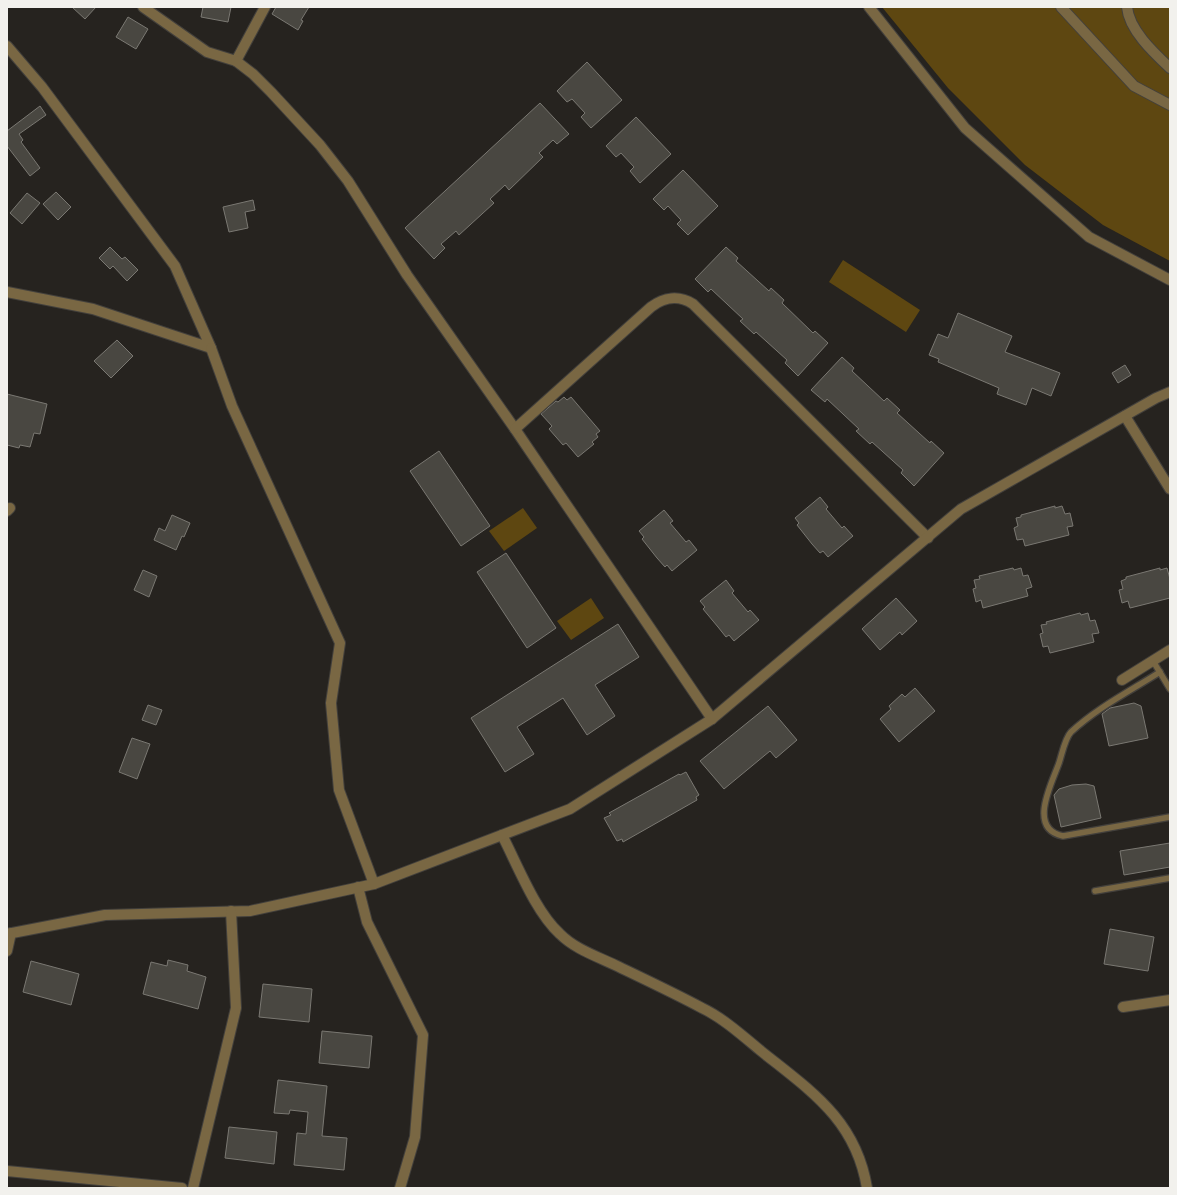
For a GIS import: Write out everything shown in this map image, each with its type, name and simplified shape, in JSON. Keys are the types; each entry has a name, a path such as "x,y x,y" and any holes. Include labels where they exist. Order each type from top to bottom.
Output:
{"street":[{"path":"236,61 265,7"},
{"path":"869,7 964,128 1089,237 1170,280"},
{"path":"1061,7 1134,86 1170,106"},
{"path":"1127,7 1128,16 1147,46 1170,68"},
{"path":"147,8 207,52 236,61 253,74 320,145 348,181 407,276 515,429 712,719"},
{"path":"8,50 42,87 175,266 211,348 232,406 340,643 331,703 339,790 374,884"},
{"path":"7,292 93,309 211,348"},
{"path":"515,429 657,302 670,298 683,299 693,304 928,538"},
{"path":"7,951 9,934 104,915 250,911 374,884 570,809 712,719 961,509 1170,392"},
{"path":"1125,416 1170,489"},
{"path":"1122,680 1170,650"},
{"path":"502,835 538,907 560,935 581,949 705,1009 812,1092 834,1113 851,1139 862,1164 867,1188"},
{"path":"358,888 368,922 423,1034 415,1136 400,1188"},
{"path":"193,1188 236,1008 231,911"},
{"path":"1122,1007 1170,1000"},
{"path":"7,1171 182,1188"}],"lane":[{"path":"1153,661 1170,689"},
{"path":"1160,672 1084,721 1070,734 1043,808 1046,825 1054,833 1063,836 1170,817"},
{"path":"1095,891 1170,878"}],"shaded area":[{"path":"882,7 1170,7 1170,261 1103,225 1025,165 948,88"},
{"path":"843,260 920,310 906,332 829,282"},
{"path":"523,508 537,528 504,551 489,531"},
{"path":"591,598 604,618 571,640 557,621"}],"building":[{"path":"72,7 96,7 85,19"},
{"path":"203,7 231,7 228,22 201,17"},
{"path":"276,7 309,7 301,20 303,21 298,30 272,14"},
{"path":"128,17 148,29 136,49 116,37"},
{"path":"587,62 622,100 591,128 581,117 585,113 572,99 567,102 557,91"},
{"path":"540,103 569,134 557,144 553,140 539,153 543,157 509,190 505,185 490,199 494,203 459,235 456,231 441,244 445,248 434,259 405,228"},
{"path":"40,106 46,115 19,134 23,140 21,142 40,168 30,176 7,146 7,131"},
{"path":"636,117 671,154 640,183 630,171 634,167 621,153 616,157 606,146"},
{"path":"683,170 718,206 688,235 677,224 681,220 668,206 664,210 653,199"},
{"path":"56,192 71,207 58,220 43,204"},
{"path":"27,193 40,203 22,224 10,213"},
{"path":"253,200 255,210 245,212 248,228 229,232 223,207"},
{"path":"110,247 122,259 125,257 138,270 127,281 113,266 110,269 99,258"},
{"path":"726,247 738,258 736,261 769,291 771,288 784,300 782,303 813,333 815,331 828,343 798,376 785,363 787,360 756,332 754,334 740,321 743,319 711,289 708,292 695,279"},
{"path":"958,313 1012,336 1005,352 1060,373 1051,396 1032,388 1026,405 997,394 999,388 938,362 939,359 929,355 938,334 948,338"},
{"path":"117,340 133,356 111,378 94,361"},
{"path":"842,357 854,368 852,371 884,401 887,398 900,410 897,413 930,443 931,441 944,453 914,486 901,473 903,470 872,442 870,444 856,431 859,429 827,399 825,402 811,390"},
{"path":"1125,365 1131,375 1118,383 1112,373"},
{"path":"7,394 47,404 40,434 34,433 30,447 20,445 19,448 7,445"},
{"path":"564,397 567,400 571,397 600,431 596,434 598,437 592,442 594,444 578,457 566,443 563,445 549,429 552,426 541,414 556,401 558,402"},
{"path":"439,451 490,526 461,546 410,471"},
{"path":"820,497 828,507 826,509 842,528 844,526 853,536 828,557 823,551 820,553 812,544 797,525 799,523 795,518"},
{"path":"1055,506 1055,508 1062,506 1065,514 1070,513 1073,526 1067,527 1069,535 1025,546 1023,539 1017,540 1014,528 1018,526 1016,518 1021,517 1021,515"},
{"path":"664,510 673,521 670,523 686,542 689,540 697,550 672,571 667,565 665,567 657,558 642,539 644,537 639,531"},
{"path":"172,515 190,523 176,550 154,540 159,528 165,531"},
{"path":"506,553 556,628 527,648 477,572"},
{"path":"1013,568 1014,570 1021,568 1023,576 1028,575 1032,587 1026,589 1028,596 983,608 981,600 976,602 973,589 976,588 974,580 980,579 979,576"},
{"path":"1160,568 1160,570 1167,568 1170,579 1170,598 1130,608 1128,601 1122,603 1119,590 1123,589 1121,581 1126,579 1126,577"},
{"path":"143,570 157,576 149,597 134,590"},
{"path":"726,580 734,591 732,593 748,612 750,610 759,620 734,641 729,635 726,637 703,609 705,607 700,601"},
{"path":"896,598 917,621 902,635 900,632 880,650 862,629"},
{"path":"1080,613 1081,615 1088,613 1090,621 1095,620 1099,633 1092,634 1094,642 1050,653 1048,646 1043,647 1040,634 1043,633 1041,625 1047,624 1046,622"},
{"path":"618,624 639,657 595,685 615,716 587,735 563,698 517,727 534,754 505,772 471,718"},
{"path":"915,688 935,711 899,742 880,719 891,709 889,706 902,694 905,697"},
{"path":"1134,703 1141,706 1148,738 1109,746 1102,714 1110,708"},
{"path":"148,705 162,710 156,725 142,720"},
{"path":"768,706 797,740 776,758 770,751 724,789 700,761"},
{"path":"132,738 150,744 137,779 119,772"},
{"path":"686,772 699,795 696,797 697,800 623,842 622,839 617,841 604,818 611,815 609,813 679,774 680,775"},
{"path":"1086,784 1094,786 1101,818 1061,827 1054,795 1059,789 1072,785"},
{"path":"1170,843 1170,867 1124,875 1120,851"},
{"path":"1110,929 1154,937 1148,971 1104,964"},
{"path":"168,960 188,965 187,971 206,977 198,1009 143,994 151,962 167,966"},
{"path":"31,961 79,974 71,1005 23,992"},
{"path":"263,984 312,989 309,1022 259,1017"},
{"path":"322,1031 372,1036 369,1068 319,1063"},
{"path":"278,1080 327,1086 322,1136 347,1138 344,1170 294,1165 297,1133 306,1134 308,1112 290,1110 289,1114 274,1113"},
{"path":"229,1127 277,1132 274,1164 225,1158"}]}
